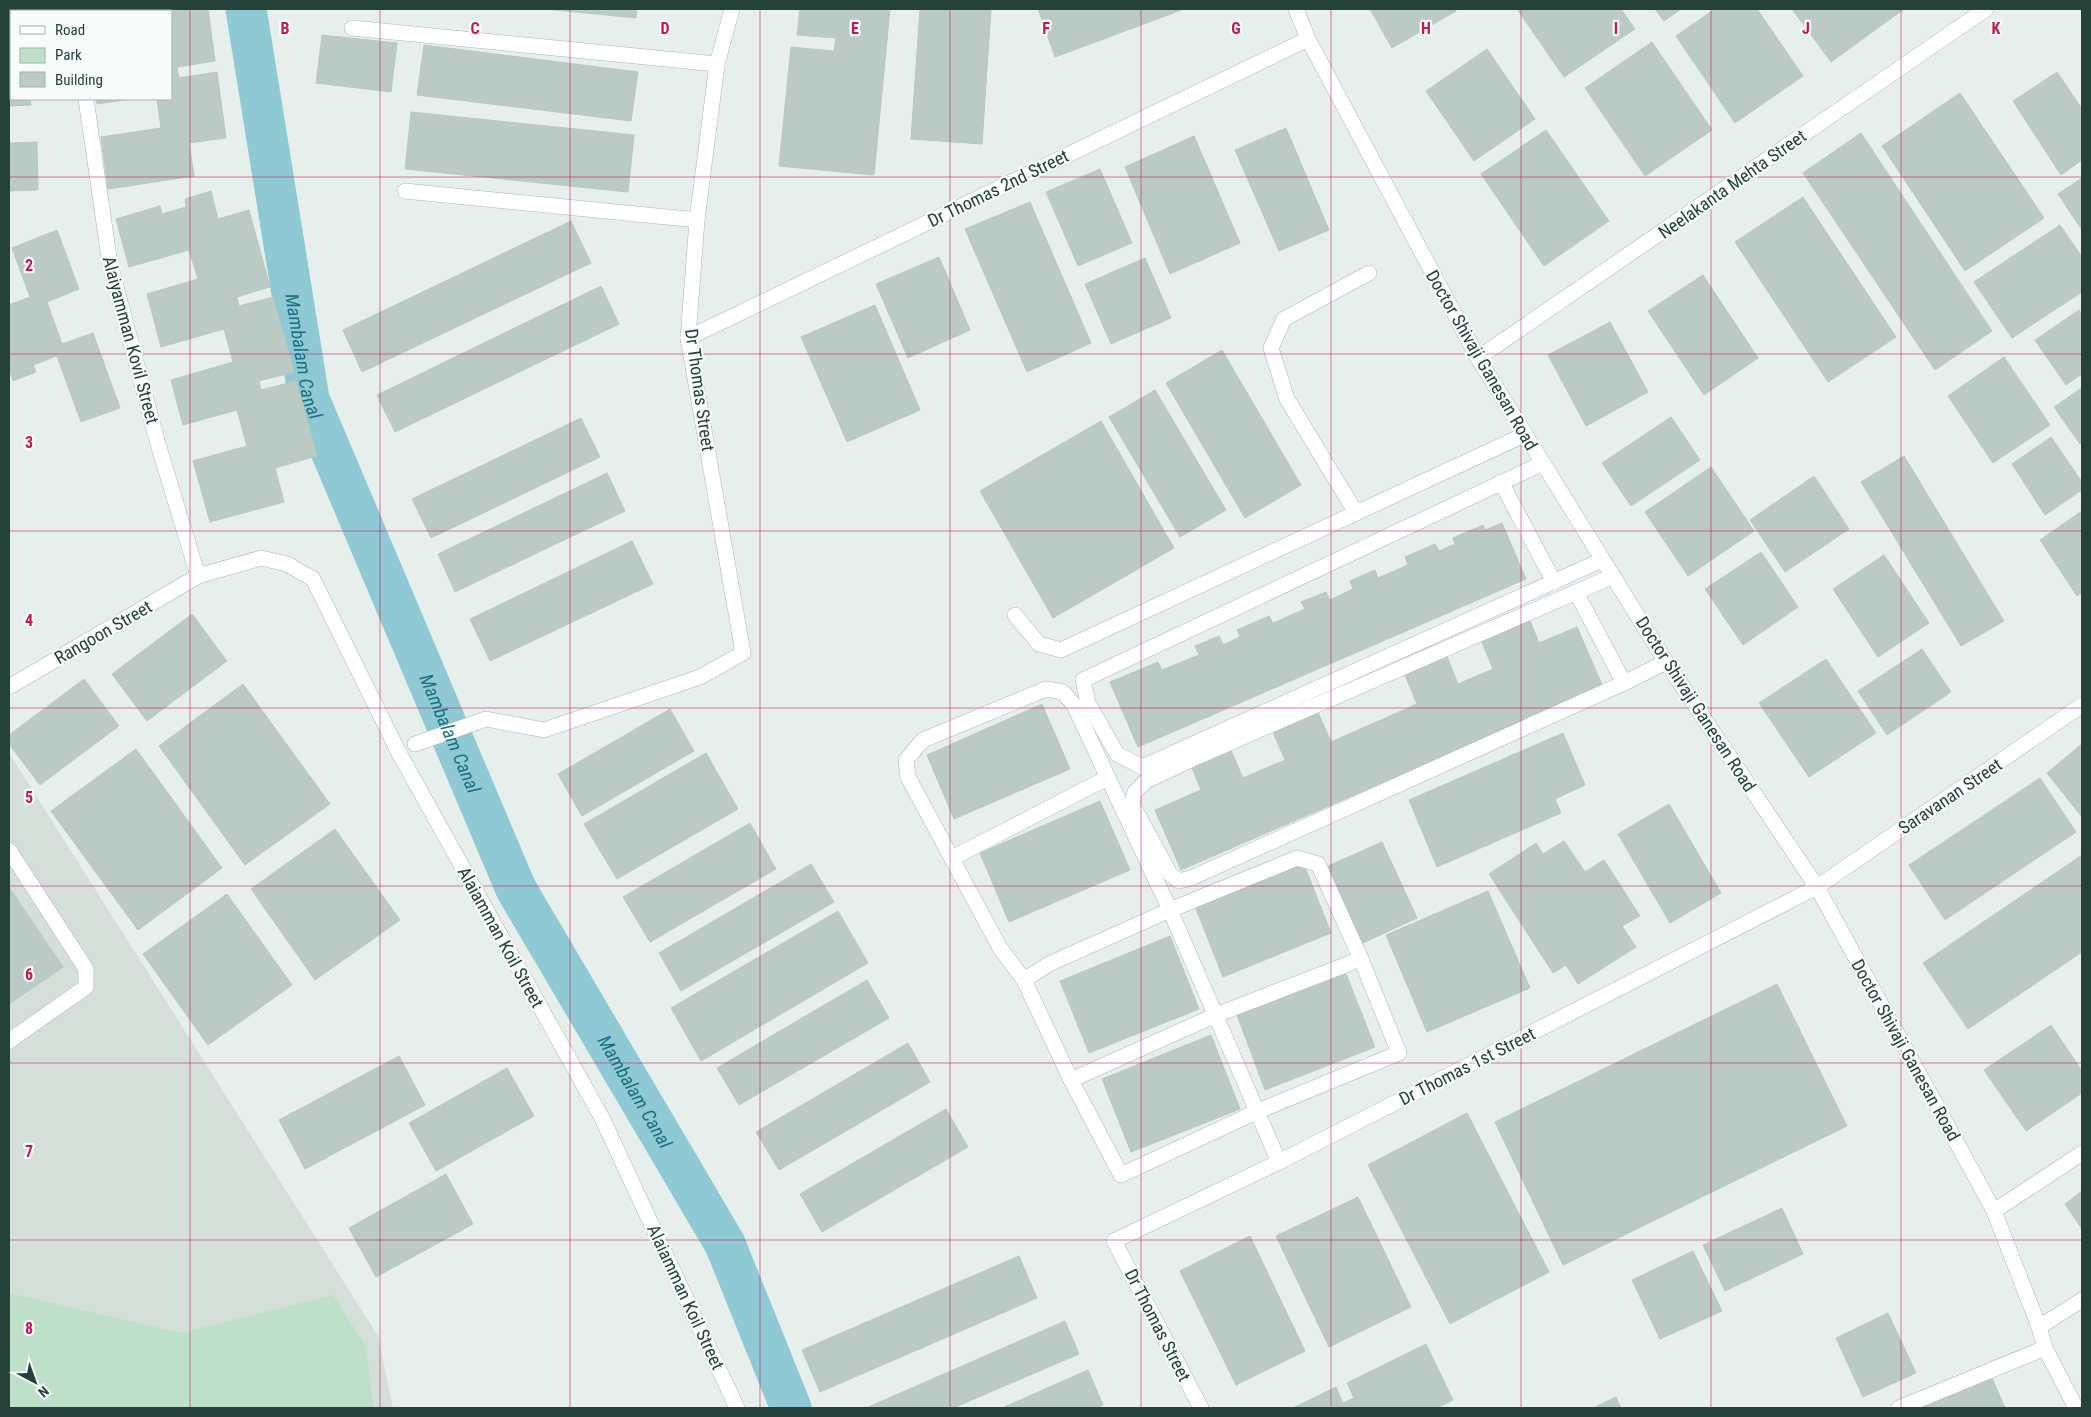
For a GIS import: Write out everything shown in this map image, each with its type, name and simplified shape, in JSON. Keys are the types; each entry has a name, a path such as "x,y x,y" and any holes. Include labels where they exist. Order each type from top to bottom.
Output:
{"street":[{"name":"Dr Thomas Street","path":"415,744 486,719 544,730 700,677 743,653 688,338 697,220 717,64 732,9"},
{"name":"Doctor Shivaji Ganesan Road","path":"1296,9 1308,39 1478,358 1541,464 1666,662 1817,887 1994,1211 2039,1326 2045,1348 2076,1408"},
{"name":"Neelakanta Mehta Street","path":"1478,358 1986,9"},
{"path":"352,28 717,64"},
{"name":"Dr Thomas 2nd Street","path":"688,338 1308,39"},
{"name":"Alaiyamman Kovil Street","path":"86,100 110,264 158,444 198,576"},
{"path":"405,191 697,220"},
{"path":"1356,513 1287,399 1271,348 1284,319 1369,273"},
{"path":"1015,615 1040,644 1061,650 1524,434"},
{"path":"1541,464 1083,680 1088,703 1117,754 1142,767 1602,560"},
{"path":"1501,482 1554,582"},
{"name":"Alaiamman Koil Street","path":"198,576 261,558 287,564 313,579 399,753 602,1118 737,1408"},
{"name":"Rangoon Street","path":"9,687 198,576"},
{"path":"1613,576 1197,756 1146,781 1135,792 1132,804 1170,874 1179,880 1191,878 1624,683 1666,662"},
{"path":"1576,592 1624,683"},
{"path":"1024,980 1048,964 1170,910 1297,858 1318,864 1361,960 1398,1053 1256,1112 1121,1175 1071,1080 1024,980 1000,948 908,777 906,760 922,740 1046,689 1062,692 1074,705 1170,910 1216,1015 1256,1112 1278,1162"},
{"name":"Saravanan Street","path":"1817,887 2082,705"},
{"path":"952,858 1108,778"},
{"path":"9,850 86,969 86,987 9,1041"},
{"name":"Dr Thomas 1st Street","path":"1114,1241 1278,1162 1817,887"},
{"path":"1071,1080 1216,1015 1361,960"},
{"path":"1994,1211 2082,1153"},
{"name":"Dr Thomas Street","path":"1114,1241 1201,1408"},
{"path":"2039,1326 2082,1300"},
{"path":"1898,1408 2045,1348"}],"shaded area":[{"path":"9,753 378,1336 393,1408 9,1408"}],"green space":[{"path":"9,1293 181,1333 333,1295 366,1346 374,1408 9,1408"}],"building":[{"path":"9,9 32,9 10,10 9,18"},
{"path":"101,9 163,9 154,10"},
{"path":"208,9 215,61 177,67 179,78 217,72 226,138 189,143 194,176 108,189 101,137 161,128 157,100 172,100 172,10 163,10"},
{"path":"545,9 637,9 636,18"},
{"path":"800,9 890,9 874,175 779,166 791,47 834,51 836,38 797,35"},
{"path":"920,9 991,9 982,144 911,139"},
{"path":"1038,9 1184,9 1055,57"},
{"path":"1370,9 1455,9 1456,11 1392,48"},
{"path":"1517,9 1621,9 1635,29 1564,77"},
{"path":"1655,9 1681,9 1664,21"},
{"path":"1715,9 1757,9 1803,76 1735,123 1676,36"},
{"path":"1792,9 1904,9 1831,62"},
{"path":"322,35 397,43 391,92 316,83"},
{"path":"1652,42 1712,130 1645,176 1585,88"},
{"path":"424,45 638,72 631,121 417,95"},
{"path":"1487,49 1535,119 1474,161 1426,91"},
{"path":"9,55 10,100 30,100 31,105 9,106"},
{"path":"2057,72 2082,109 2082,160 2061,175 2013,101"},
{"path":"1960,93 2044,218 1965,271 1882,146"},
{"path":"96,100 124,100 97,104"},
{"path":"411,112 634,135 628,192 405,169"},
{"path":"1286,128 1329,230 1279,251 1235,150"},
{"path":"1546,130 1609,221 1544,266 1481,174"},
{"path":"1861,133 1992,331 1935,370 1803,173"},
{"path":"1194,136 1240,243 1170,274 1125,167"},
{"path":"37,142 38,190 9,191 9,143"},
{"path":"1100,169 1132,243 1078,266 1046,192"},
{"path":"2082,178 2082,230 2058,194"},
{"path":"211,191 218,219 249,210 270,287 237,297 239,306 273,297 294,372 259,381 261,390 296,381 317,456 275,468 284,502 210,522 193,461 247,446 237,410 183,425 171,380 233,362 224,329 161,347 147,294 198,279 189,250 129,267 116,219 160,206 162,214 186,207 185,199"},
{"path":"1803,197 1896,337 1828,382 1735,242"},
{"path":"1030,202 1091,343 1027,372 965,229"},
{"path":"571,221 591,263 362,372 343,330"},
{"path":"2060,225 2082,257 2082,292 2012,338 1974,282"},
{"path":"57,230 79,289 47,302 62,344 93,333 120,408 81,422 57,356 33,365 36,372 13,381 9,368 9,305 30,297 12,248"},
{"path":"939,257 970,330 908,358 876,284"},
{"path":"1145,258 1171,318 1111,344 1085,284"},
{"path":"1703,275 1758,358 1704,395 1648,311"},
{"path":"601,286 619,324 395,432 377,395"},
{"path":"875,305 920,410 847,442 801,337"},
{"path":"2079,310 2082,315 2082,374 2066,385 2035,340"},
{"path":"1610,322 1648,392 1586,426 1548,355"},
{"path":"1222,350 1301,485 1245,518 1166,383"},
{"path":"2004,357 2050,425 1993,463 1948,396"},
{"path":"2082,388 2082,442 2080,444 2054,407"},
{"path":"1155,390 1226,510 1180,537 1109,417"},
{"path":"1671,417 1700,460 1631,506 1602,463"},
{"path":"581,418 600,457 431,538 412,499"},
{"path":"1101,421 1174,548 1053,618 980,491"},
{"path":"2051,437 2082,482 2082,490 2045,515 2012,464"},
{"path":"1904,456 2004,621 1961,646 1861,482"},
{"path":"1711,467 1754,531 1688,576 1645,512"},
{"path":"607,473 625,511 455,592 438,554"},
{"path":"1814,476 1849,529 1785,572 1750,520"},
{"path":"2082,511 2082,593 2077,596 2040,540"},
{"path":"1502,523 1526,579 1138,747 1110,682 1158,662 1162,670 1199,655 1195,646 1219,636 1223,645 1240,637 1237,630 1269,616 1273,623 1305,609 1301,602 1326,592 1330,600 1353,589 1350,581 1375,570 1378,578 1408,565 1405,557 1435,544 1439,551 1455,544 1453,538 1483,525 1485,530"},
{"path":"632,541 653,584 490,661 470,619"},
{"path":"1761,552 1798,607 1743,645 1705,589"},
{"path":"1884,555 1929,623 1878,657 1833,589"},
{"path":"192,614 227,661 147,721 112,674"},
{"path":"1529,618 1539,643 1577,627 1603,687 1181,870 1155,810 1201,790 1191,765 1230,748 1243,778 1285,760 1272,730 1317,710 1331,742 1417,704 1404,673 1446,654 1458,684 1493,669 1481,640"},
{"path":"1922,649 1951,692 1887,735 1858,691"},
{"path":"1826,659 1876,733 1809,777 1759,703"},
{"path":"84,679 119,726 40,785 9,744 9,735"},
{"path":"243,684 330,804 245,865 159,746"},
{"path":"1042,704 1070,769 954,819 927,755"},
{"path":"670,709 694,751 582,816 558,774"},
{"path":"1563,733 1585,785 1555,799 1561,813 1437,867 1409,800"},
{"path":"2082,744 2082,817 2047,773"},
{"path":"136,749 222,868 138,930 51,811"},
{"path":"706,753 738,809 617,879 584,824"},
{"path":"2040,778 2076,832 1945,920 1909,865"},
{"path":"1100,801 1130,870 1009,922 980,853"},
{"path":"1669,804 1721,893 1670,923 1618,834"},
{"path":"750,823 776,869 650,942 623,897"},
{"path":"335,829 400,920 315,980 251,889"},
{"path":"1564,841 1585,872 1604,860 1640,916 1622,926 1636,947 1578,984 1566,965 1553,973 1489,874 1536,843 1543,854"},
{"path":"1382,842 1417,918 1363,943 1328,866"},
{"path":"2082,855 2082,952 1968,1029 1923,963"},
{"path":"1303,862 1331,933 1223,977 1195,906"},
{"path":"811,864 834,902 681,991 659,953"},
{"path":"9,887 63,967 9,1004"},
{"path":"1488,891 1530,988 1427,1032 1386,935"},
{"path":"227,894 292,985 208,1045 143,954"},
{"path":"838,911 868,963 701,1061 671,1008"},
{"path":"1170,936 1199,1009 1089,1053 1060,981"},
{"path":"1346,974 1375,1047 1265,1090 1237,1015"},
{"path":"867,980 889,1018 739,1105 717,1068"},
{"path":"1777,984 1847,1126 1563,1265 1495,1122"},
{"path":"2051,1025 2082,1071 2082,1093 2026,1131 1984,1070"},
{"path":"1211,1035 1240,1109 1131,1152 1102,1079"},
{"path":"908,1043 930,1082 779,1170 756,1132"},
{"path":"399,1056 425,1105 305,1169 279,1120"},
{"path":"507,1068 534,1116 436,1171 409,1123"},
{"path":"946,1109 968,1147 822,1232 800,1194"},
{"path":"1467,1113 1549,1272 1450,1324 1368,1165"},
{"path":"446,1174 473,1224 376,1277 349,1228"},
{"path":"2082,1191 2082,1229 2065,1204"},
{"path":"1358,1197 1411,1307 1329,1347 1276,1236"},
{"path":"1782,1208 1803,1254 1725,1291 1703,1245"},
{"path":"1250,1236 1305,1351 1236,1385 1180,1271"},
{"path":"1693,1251 1722,1311 1660,1339 1632,1280"},
{"path":"1019,1256 1037,1298 820,1392 802,1350"},
{"path":"1888,1313 1916,1373 1863,1397 1836,1338"},
{"path":"1065,1321 1079,1354 953,1408 866,1408"},
{"path":"1426,1344 1453,1400 1437,1408 1293,1408 1336,1387 1343,1403 1354,1398 1347,1383"},
{"path":"1088,1370 1103,1405 1096,1408 1002,1408"},
{"path":"1991,1376 2005,1408 1916,1408"},
{"path":"1616,1397 1621,1408 1593,1408"}],"waterway":[{"name":"Mambalam Canal","path":"246,9 309,399 516,889 725,1244 791,1408"}]}
